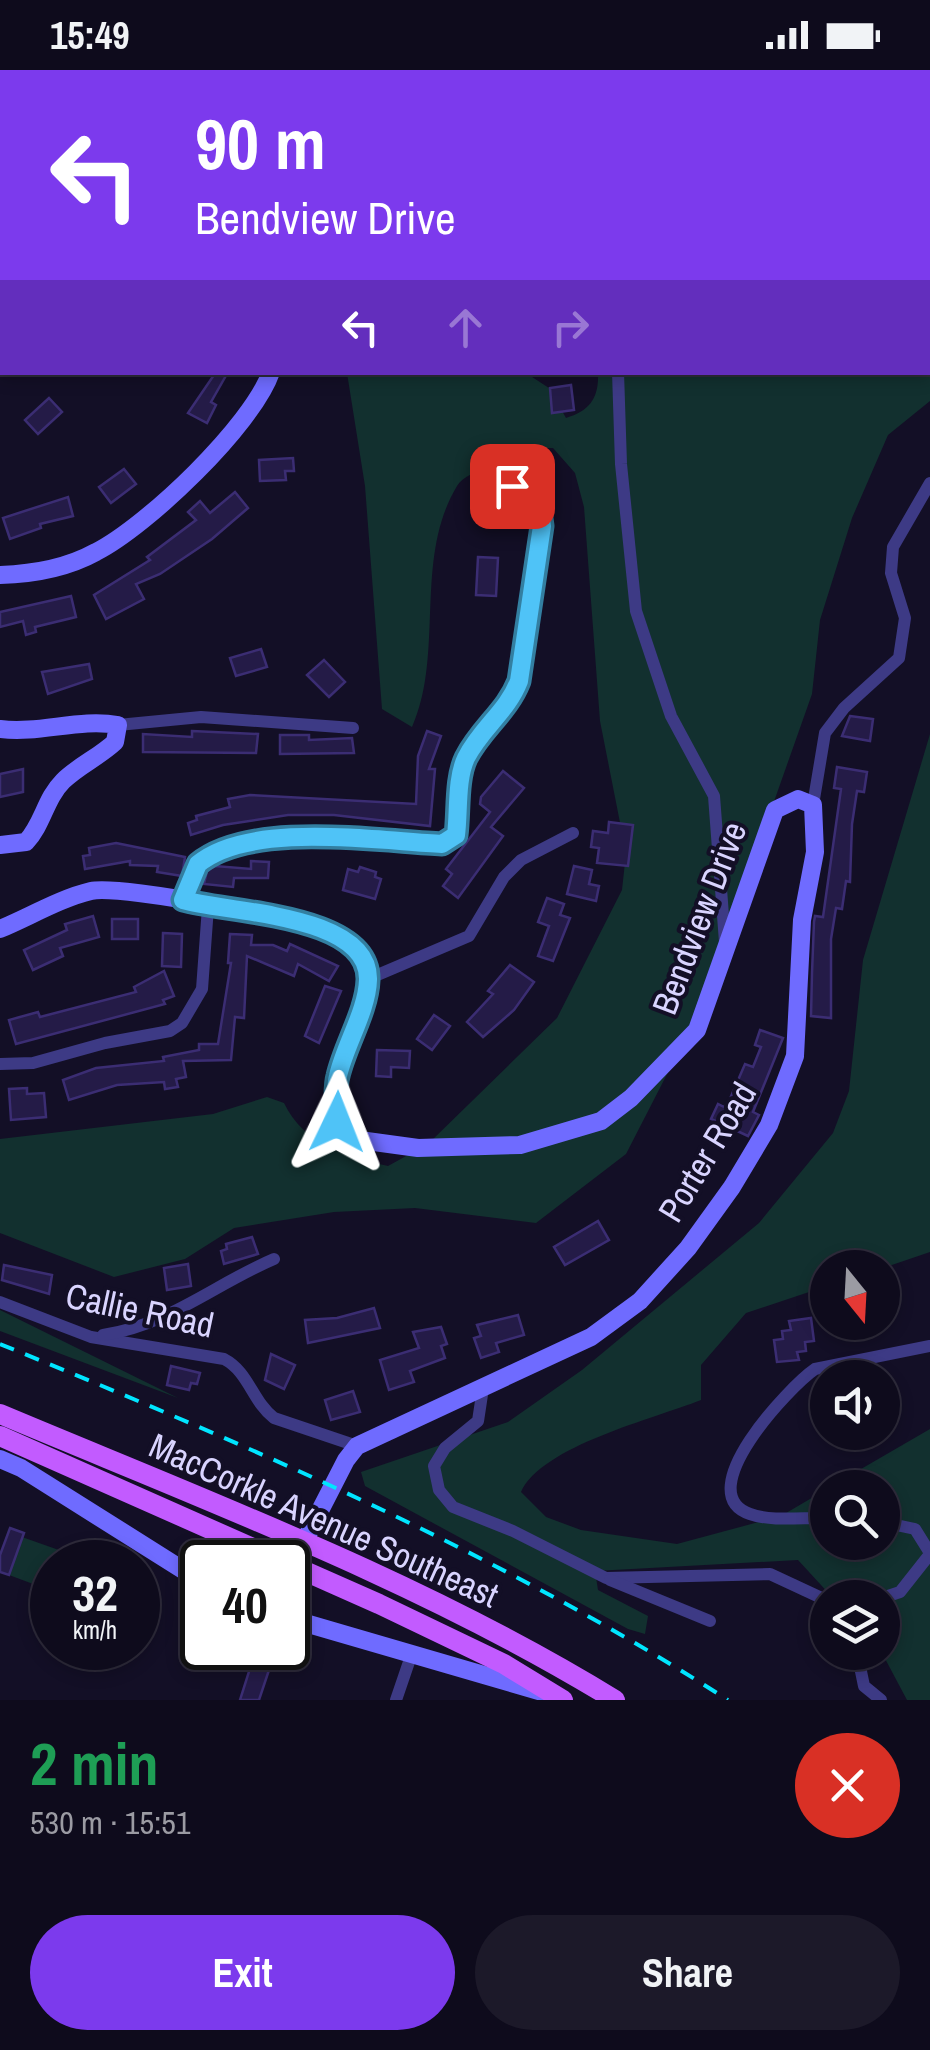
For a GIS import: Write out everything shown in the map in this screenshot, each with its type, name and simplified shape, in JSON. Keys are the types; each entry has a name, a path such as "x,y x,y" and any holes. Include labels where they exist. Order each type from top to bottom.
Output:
{"main road":[{"name":"MacCorkle Avenue Southeast","path":"0,1414 298,1540"},
{"name":"MacCorkle Avenue Southeast","path":"0,1436 228,1540"},
{"name":"MacCorkle Avenue Southeast","path":"310,1545 541,1654 615,1700"},
{"name":"MacCorkle Avenue Southeast","path":"310,1577 504,1664 559,1698"}],"street":[{"path":"0,575 60,567 96,552 148,516 242,422 269,375"},
{"path":"618,375 621,464 636,611 671,716 714,796 726,954"},
{"name":"Porter Road","path":"357,1446 590,1338 640,1301 688,1248 769,1124 795,1056 802,920 815,852 813,806 826,733 844,708 899,658 905,618 891,573 893,547 930,483"},
{"path":"183,900 198,864 237,844 284,838 442,844 456,835 464,762 478,738 510,704 519,681 542,526 539,504"},
{"path":"0,728 19,731 98,721 118,725 201,717 353,728"},
{"path":"0,845 26,842 36,831 46,803 64,780 114,742 118,725"},
{"name":"Bendview Drive","path":"368,979 336,1080 337,1122 352,1139 418,1148 520,1146 601,1121 631,1098 697,1030 776,810 798,800 813,806"},
{"path":"0,929 93,890 183,900 274,916 340,935 362,955 368,979 469,936 504,878 521,860 574,833"},
{"path":"0,1064 32,1063 105,1042 170,1031 182,1023 202,989 208,907"},
{"path":"91,1337 160,1322 235,1276 274,1259"},
{"name":"Callie Road","path":"0,1302 91,1337 224,1359 236,1365 263,1410 274,1418 357,1446"},
{"path":"810,1518 752,1516 740,1509 730,1495 731,1474 740,1454 800,1379 815,1369 930,1346"},
{"path":"483,1388 478,1421 438,1456 434,1466 439,1490 453,1507 513,1530 606,1578 710,1621"},
{"path":"304,1540 357,1446"},
{"path":"0,1459 21,1468 180,1568"},
{"path":"900,1526 915,1530 930,1554 900,1592"},
{"path":"606,1578 770,1574 810,1593"},
{"path":"310,1625 559,1698"},
{"path":"396,1700 411,1656"},
{"path":"861,1670 864,1686 880,1700"}],"green space":[{"path":"347,375 529,375 549,388 566,418 581,412 597,390 598,375 930,375 930,401 888,435 852,518 820,620 812,694 701,1008 626,1154 536,1223 415,1208 334,1212 234,1228 185,1259 114,1277 0,1233 0,1139 213,1114 267,1097 284,1103 303,1129 328,1147 388,1166 428,1144 557,1018 622,890 626,853 600,721 584,507 575,473 553,448 534,449 497,461 457,486 436,544 427,668 412,727 382,709 365,486"},
{"path":"930,734 930,1252 900,1262 900,1250 810,1250 810,1292 746,1313 701,1365 701,1400 575,1448 551,1461 521,1492 546,1517 581,1530 677,1544 781,1516 810,1499 810,1560 900,1560 900,1470 859,1470 900,1450 930,1429 930,1700 907,1700 891,1670 900,1670 900,1580 816,1580 798,1560 595,1571 598,1590 648,1616 645,1634 628,1629 365,1486 361,1472 508,1422 582,1370 759,1223 833,1133 849,1091 863,960"},
{"path":"0,1310 178,1398 0,1331"},
{"path":"22,1537 30,1540 30,1583 9,1575"}],"building":[{"path":"214,375 226,375 211,402 216,405 207,423 188,413"},
{"path":"571,385 574,410 552,413 550,388"},
{"path":"49,398 62,412 38,434 25,420"},
{"path":"293,458 294,471 285,471 286,480 260,481 259,460"},
{"path":"124,469 136,484 111,503 99,487"},
{"path":"235,492 248,508 212,539 160,574 136,584 144,599 106,619 94,595 150,560 147,557 196,520 188,512 200,501 210,513"},
{"path":"68,497 73,516 40,524 41,528 10,539 3,518"},
{"path":"478,557 498,558 496,596 476,595"},
{"path":"71,596 76,617 35,627 36,632 26,635 23,621 0,627 0,612"},
{"path":"261,649 267,667 236,676 230,658"},
{"path":"324,660 345,682 329,697 307,675"},
{"path":"89,664 92,679 48,694 42,672"},
{"path":"850,716 873,719 870,741 842,736"},
{"path":"192,731 258,734 256,753 143,752 143,734 192,737"},
{"path":"427,731 441,736 429,769 435,769 430,826 334,815 288,815 223,825 191,835 188,823 197,820 196,816 230,807 228,799 250,795 416,804 418,756"},
{"path":"280,735 309,735 309,740 352,738 354,753 280,754"},
{"path":"837,767 867,772 864,792 857,791 850,882 846,881 842,909 836,908 831,939 831,1018 811,1016 812,973 814,922 815,916 823,917 841,789 834,788"},
{"path":"23,769 23,792 0,797 0,774"},
{"path":"503,771 524,788 491,827 503,836 458,898 443,886 452,874 446,869 490,812 480,804 481,797"},
{"path":"609,822 633,825 628,866 597,863 599,848 591,847 593,831 608,833"},
{"path":"116,843 185,857 182,876 157,872 158,866 130,865 130,861 85,869 83,856 90,855 89,848"},
{"path":"251,861 269,862 268,878 234,878 233,887 204,884 207,871 215,866 251,869"},
{"path":"574,866 592,870 589,884 599,886 596,901 567,894"},
{"path":"360,867 376,872 375,877 381,879 375,899 343,890 348,869 358,872"},
{"path":"547,898 564,904 560,915 570,918 553,961 538,956 549,926 538,922"},
{"path":"93,916 99,937 60,948 63,956 33,970 24,950 67,930 65,924"},
{"path":"112,919 138,919 138,939 112,939"},
{"path":"163,933 182,934 181,967 162,966"},
{"path":"230,934 252,935 251,945 273,945 287,951 290,944 338,966 329,981 298,964 294,976 247,956 244,1018 235,1017 231,1060 183,1061 186,1077 176,1079 178,1087 165,1089 164,1082 117,1085 69,1100 63,1080 96,1068 164,1061 163,1057 199,1050 199,1044 218,1044 231,963"},
{"path":"510,965 534,982 514,1010 483,1037 467,1022 493,994 488,991"},
{"path":"164,971 174,996 163,1000 165,1004 16,1044 9,1020 38,1012 40,1017 136,992 134,987"},
{"path":"325,986 341,991 319,1043 305,1036"},
{"path":"434,1015 450,1026 432,1050 417,1039"},
{"path":"760,1030 783,1038 753,1112 759,1115 748,1136 711,1119 718,1104 724,1107 729,1101 745,1064 753,1067 761,1047 755,1045"},
{"path":"377,1050 410,1051 409,1068 391,1067 391,1077 376,1076"},
{"path":"27,1088 27,1094 44,1093 46,1117 11,1120 9,1089"},
{"path":"598,1221 609,1240 565,1265 554,1247"},
{"path":"252,1237 258,1254 224,1264 221,1251 227,1249 226,1244"},
{"path":"188,1264 191,1286 167,1290 164,1268"},
{"path":"4,1265 52,1275 49,1294 2,1280"},
{"path":"374,1308 380,1328 308,1343 305,1320 337,1318"},
{"path":"518,1315 524,1335 496,1343 499,1352 481,1358 474,1338 481,1336 477,1325"},
{"path":"810,1318 810,1340 814,1341 805,1342 806,1351 797,1352 799,1360 777,1362 774,1340 783,1339 782,1331 791,1330 789,1321"},
{"path":"441,1327 447,1344 441,1346 445,1358 410,1371 414,1382 389,1390 380,1360 419,1348 413,1332"},
{"path":"271,1354 295,1365 284,1389 265,1380"},
{"path":"171,1366 200,1373 197,1384 191,1383 189,1390 167,1385"},
{"path":"353,1391 360,1412 331,1420 325,1400"},
{"path":"10,1528 24,1533 9,1575 0,1572 0,1555"},
{"path":"249,1670 269,1670 259,1700 240,1700"}],"railway":[{"path":"0,1344 372,1505 553,1597 728,1700"}],"route":[{"path":"337,1122 336,1080 368,979 362,955 340,935 274,916 183,900 198,864 237,844 284,838 442,844 456,835 464,762 478,738 510,704 519,681 542,526 539,504 527,509 516,504 512,486"}]}
